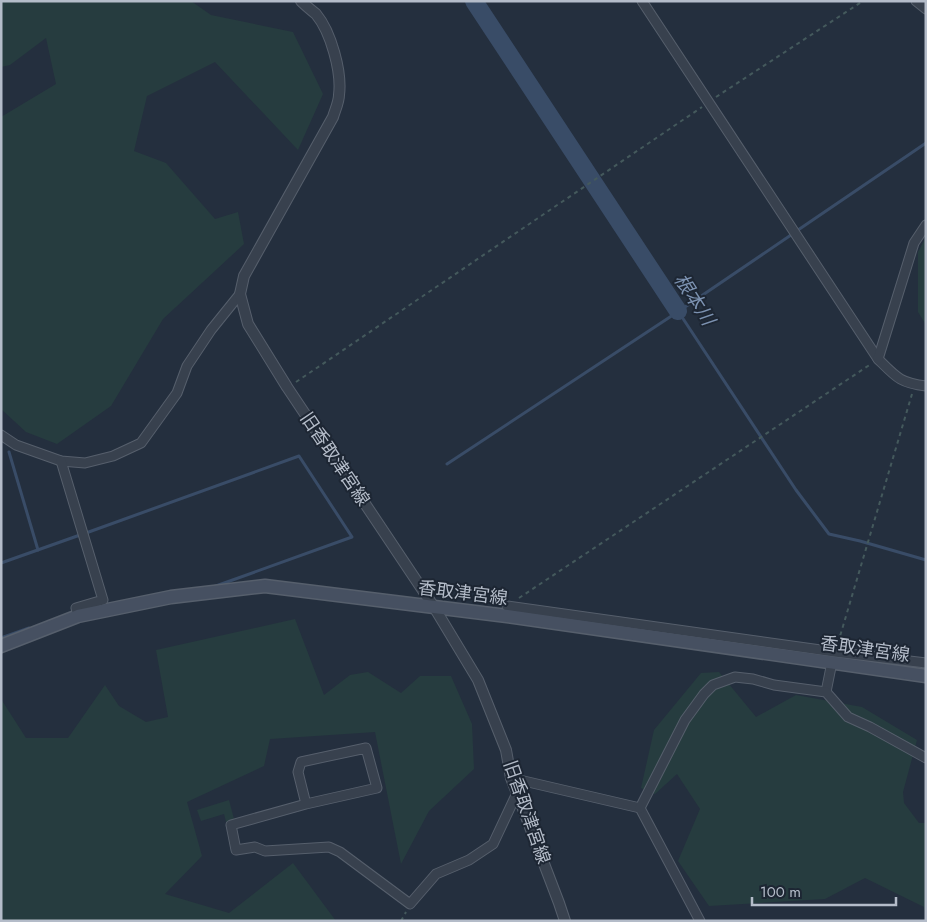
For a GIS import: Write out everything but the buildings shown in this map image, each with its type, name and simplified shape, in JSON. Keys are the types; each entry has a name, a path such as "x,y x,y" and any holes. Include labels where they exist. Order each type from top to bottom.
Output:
{"main road":[{"name":"香取津宮線","path":"1,646 78,616 171,598 265,586 834,657 926,676"}],"street":[{"path":"642,1 878,359 902,382 926,386"},
{"path":"916,1 926,9"},
{"path":"1,434 16,445 61,461 85,463 113,456 142,443 177,393 187,366 211,330 240,294 244,276 333,117 339,95 338,75 332,46 316,14 305,2"},
{"path":"878,359 914,243 926,225"},
{"name":"旧香取津宮線","path":"240,294 248,324 434,607 478,680 506,750 511,778 565,921"},
{"path":"61,461 103,600 76,608 78,616"},
{"path":"507,606 834,657 926,663"},
{"path":"826,692 834,657"},
{"path":"640,808 685,720 704,694 714,685 735,678 753,679 774,685 826,692 848,717 926,758"},
{"path":"306,804 298,772 302,762 366,748 377,788 231,824 236,850 255,848 265,851 329,847 340,852 410,904 436,874 469,860 493,844 517,793"},
{"path":"511,778 640,808 700,921"}],"path":[{"path":"288,387 709,102 863,1"},
{"path":"507,606 878,359"},
{"path":"834,657 914,385"}],"green space":[{"path":"1,1 191,1 211,15 293,32 323,94 298,150 215,62 147,96 134,151 166,163 215,219 238,212 244,244 163,319 111,406 57,444 26,432 1,409 1,117 56,84 46,38 10,65 1,67"},
{"path":"926,237 926,325 918,312 918,252"},
{"path":"295,619 324,695 350,675 368,672 401,693 420,676 451,676 472,724 474,769 429,811 401,864 375,732 270,739 264,766 187,802 202,856 165,894 229,913 293,863 336,921 1,921 1,699 26,738 68,738 105,685 119,706 146,722 168,717 156,650"},
{"path":"719,672 756,717 796,695 862,707 917,740 903,792 904,803 919,823 926,823 926,917 924,907 865,878 825,899 709,906 678,861 700,809 677,774 655,794 641,788 654,730 701,673"},
{"path":"229,800 234,819 226,822 224,814 201,821 197,810"}],"waterway":[{"name":"根本川","path":"474,1 678,311"},
{"path":"798,230 926,143"},
{"path":"685,307 791,235"},
{"name":"根本川","path":"678,311 796,490 829,534 926,560"},
{"path":"447,464 673,315"},
{"path":"9,452 38,550"},
{"path":"86,533 299,456 352,537 213,587"},
{"path":"1,563 80,535"},
{"path":"1,638 29,628"}]}
